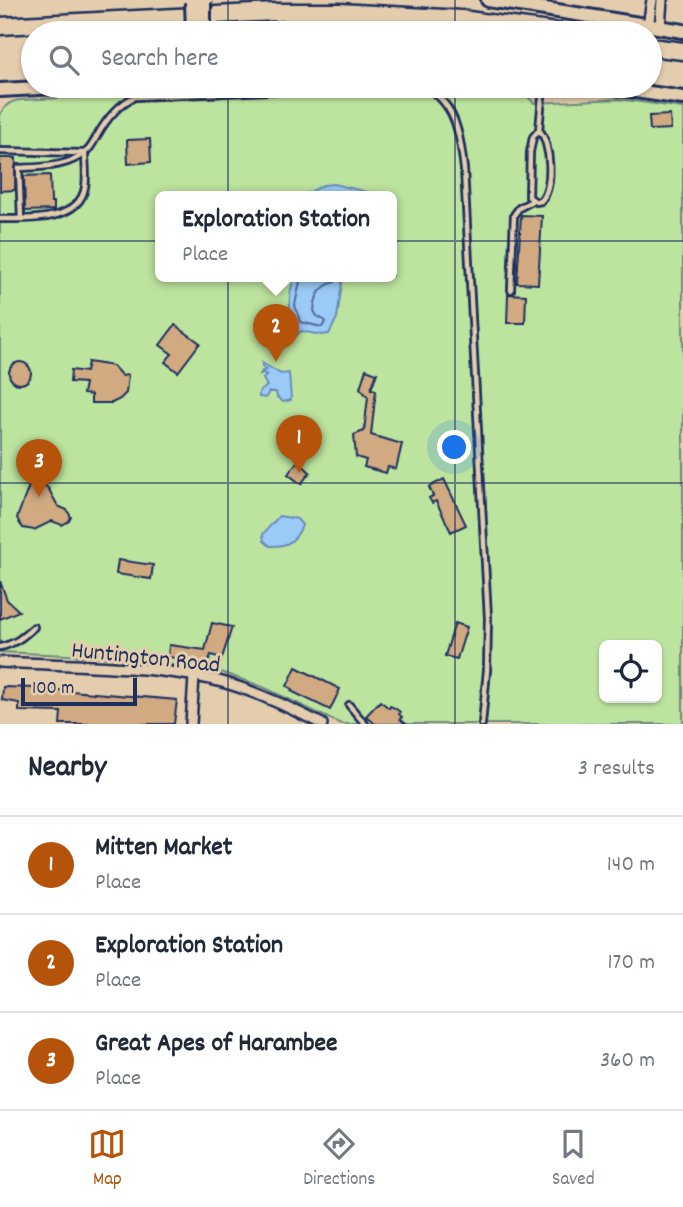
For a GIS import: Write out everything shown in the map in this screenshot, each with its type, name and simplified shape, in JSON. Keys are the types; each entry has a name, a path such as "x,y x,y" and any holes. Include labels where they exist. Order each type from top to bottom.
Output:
{"highway":[{"path":"117,21 328,12 476,21"},
{"path":"0,26 21,25"},
{"path":"662,48 683,51"}],"main road":[{"path":"488,0 617,21"},
{"path":"195,21 198,1"},
{"path":"198,1 202,21"},
{"path":"662,28 683,31"},
{"path":"0,90 21,89"},
{"path":"662,95 683,98"}],"street":[{"path":"652,0 654,21"},
{"path":"656,21 662,0"},
{"name":"Huntington Road","path":"0,662 135,670 226,683 255,692 322,724"},
{"path":"191,724 194,677"}],"lane":[{"path":"21,219 19,168 60,164 85,153 113,113 133,98"},
{"path":"437,98 451,109 459,134 464,169 488,618 482,724"},
{"path":"533,201 529,197 528,189 530,152 533,138 539,130 542,98"},
{"path":"511,290 514,215 519,208 533,201 541,201 545,197 548,184 550,168 545,136 539,130"},
{"path":"0,150 85,153"},
{"path":"0,219 59,214 71,208 81,198 86,185 85,153"},
{"path":"0,647 20,640 34,627"},
{"path":"349,705 365,724"}],"green space":[{"path":"62,98 529,98 534,103 619,99 683,108 683,724 341,724 263,687 224,673 91,656 0,652 0,115 8,104 21,100"}],"water":[{"path":"334,184 363,191 312,191 323,185"},
{"path":"342,282 337,318 329,334 301,331 297,335 290,305 293,284"},
{"path":"262,363 281,374 289,373 291,400 283,402 276,392 269,392 265,398 259,397 259,392 267,386 263,379 267,375 260,375 266,370"},
{"path":"279,516 297,519 302,525 290,542 270,546 264,541 263,534"}],"building":[{"path":"670,115 671,129 650,130 649,116"},
{"path":"150,139 151,162 128,164 127,140"},
{"path":"0,158 16,158 15,190 0,191"},
{"path":"50,175 54,210 25,211 24,176"},
{"path":"521,215 542,216 538,284 517,283"},
{"path":"508,294 526,295 525,323 507,323"},
{"path":"175,325 200,343 178,372 165,362 172,354 160,345"},
{"path":"20,362 28,365 31,373 28,381 20,384 12,381 9,373 12,365"},
{"path":"88,362 113,366 122,376 128,375 126,393 112,403 91,403 91,395 83,394 85,383 70,382 71,370 86,372"},
{"path":"366,369 377,373 371,389 376,390 371,435 402,444 396,469 388,467 386,473 364,467 366,460 356,457 354,435 364,431 368,397 360,388"},
{"path":"298,461 310,472 301,484 288,474"},
{"path":"444,479 466,525 451,532 436,501 432,503 429,498 433,496 429,487"},
{"path":"39,482 48,488 58,506 67,510 71,517 69,521 62,525 52,521 34,530 23,528 17,518 29,486"},
{"path":"118,560 153,565 151,579 116,574"},
{"path":"0,581 7,600 19,611 0,619"},
{"path":"212,623 232,627 222,658 211,655 208,663 168,657 169,645 205,650"},
{"path":"455,623 467,627 457,659 445,656"},
{"path":"296,667 340,689 330,710 291,691 287,686"},
{"path":"3,687 177,700 174,724 60,724 61,712 19,711 19,703 2,700"},
{"path":"380,701 400,712 400,719 406,724 375,724 366,716"}],"place":[{"name":"Exploration Station","path":"276,362"},
{"name":"Mitten Market","path":"299,473"},
{"name":"Great Apes of Harambee","path":"39,497"}]}
